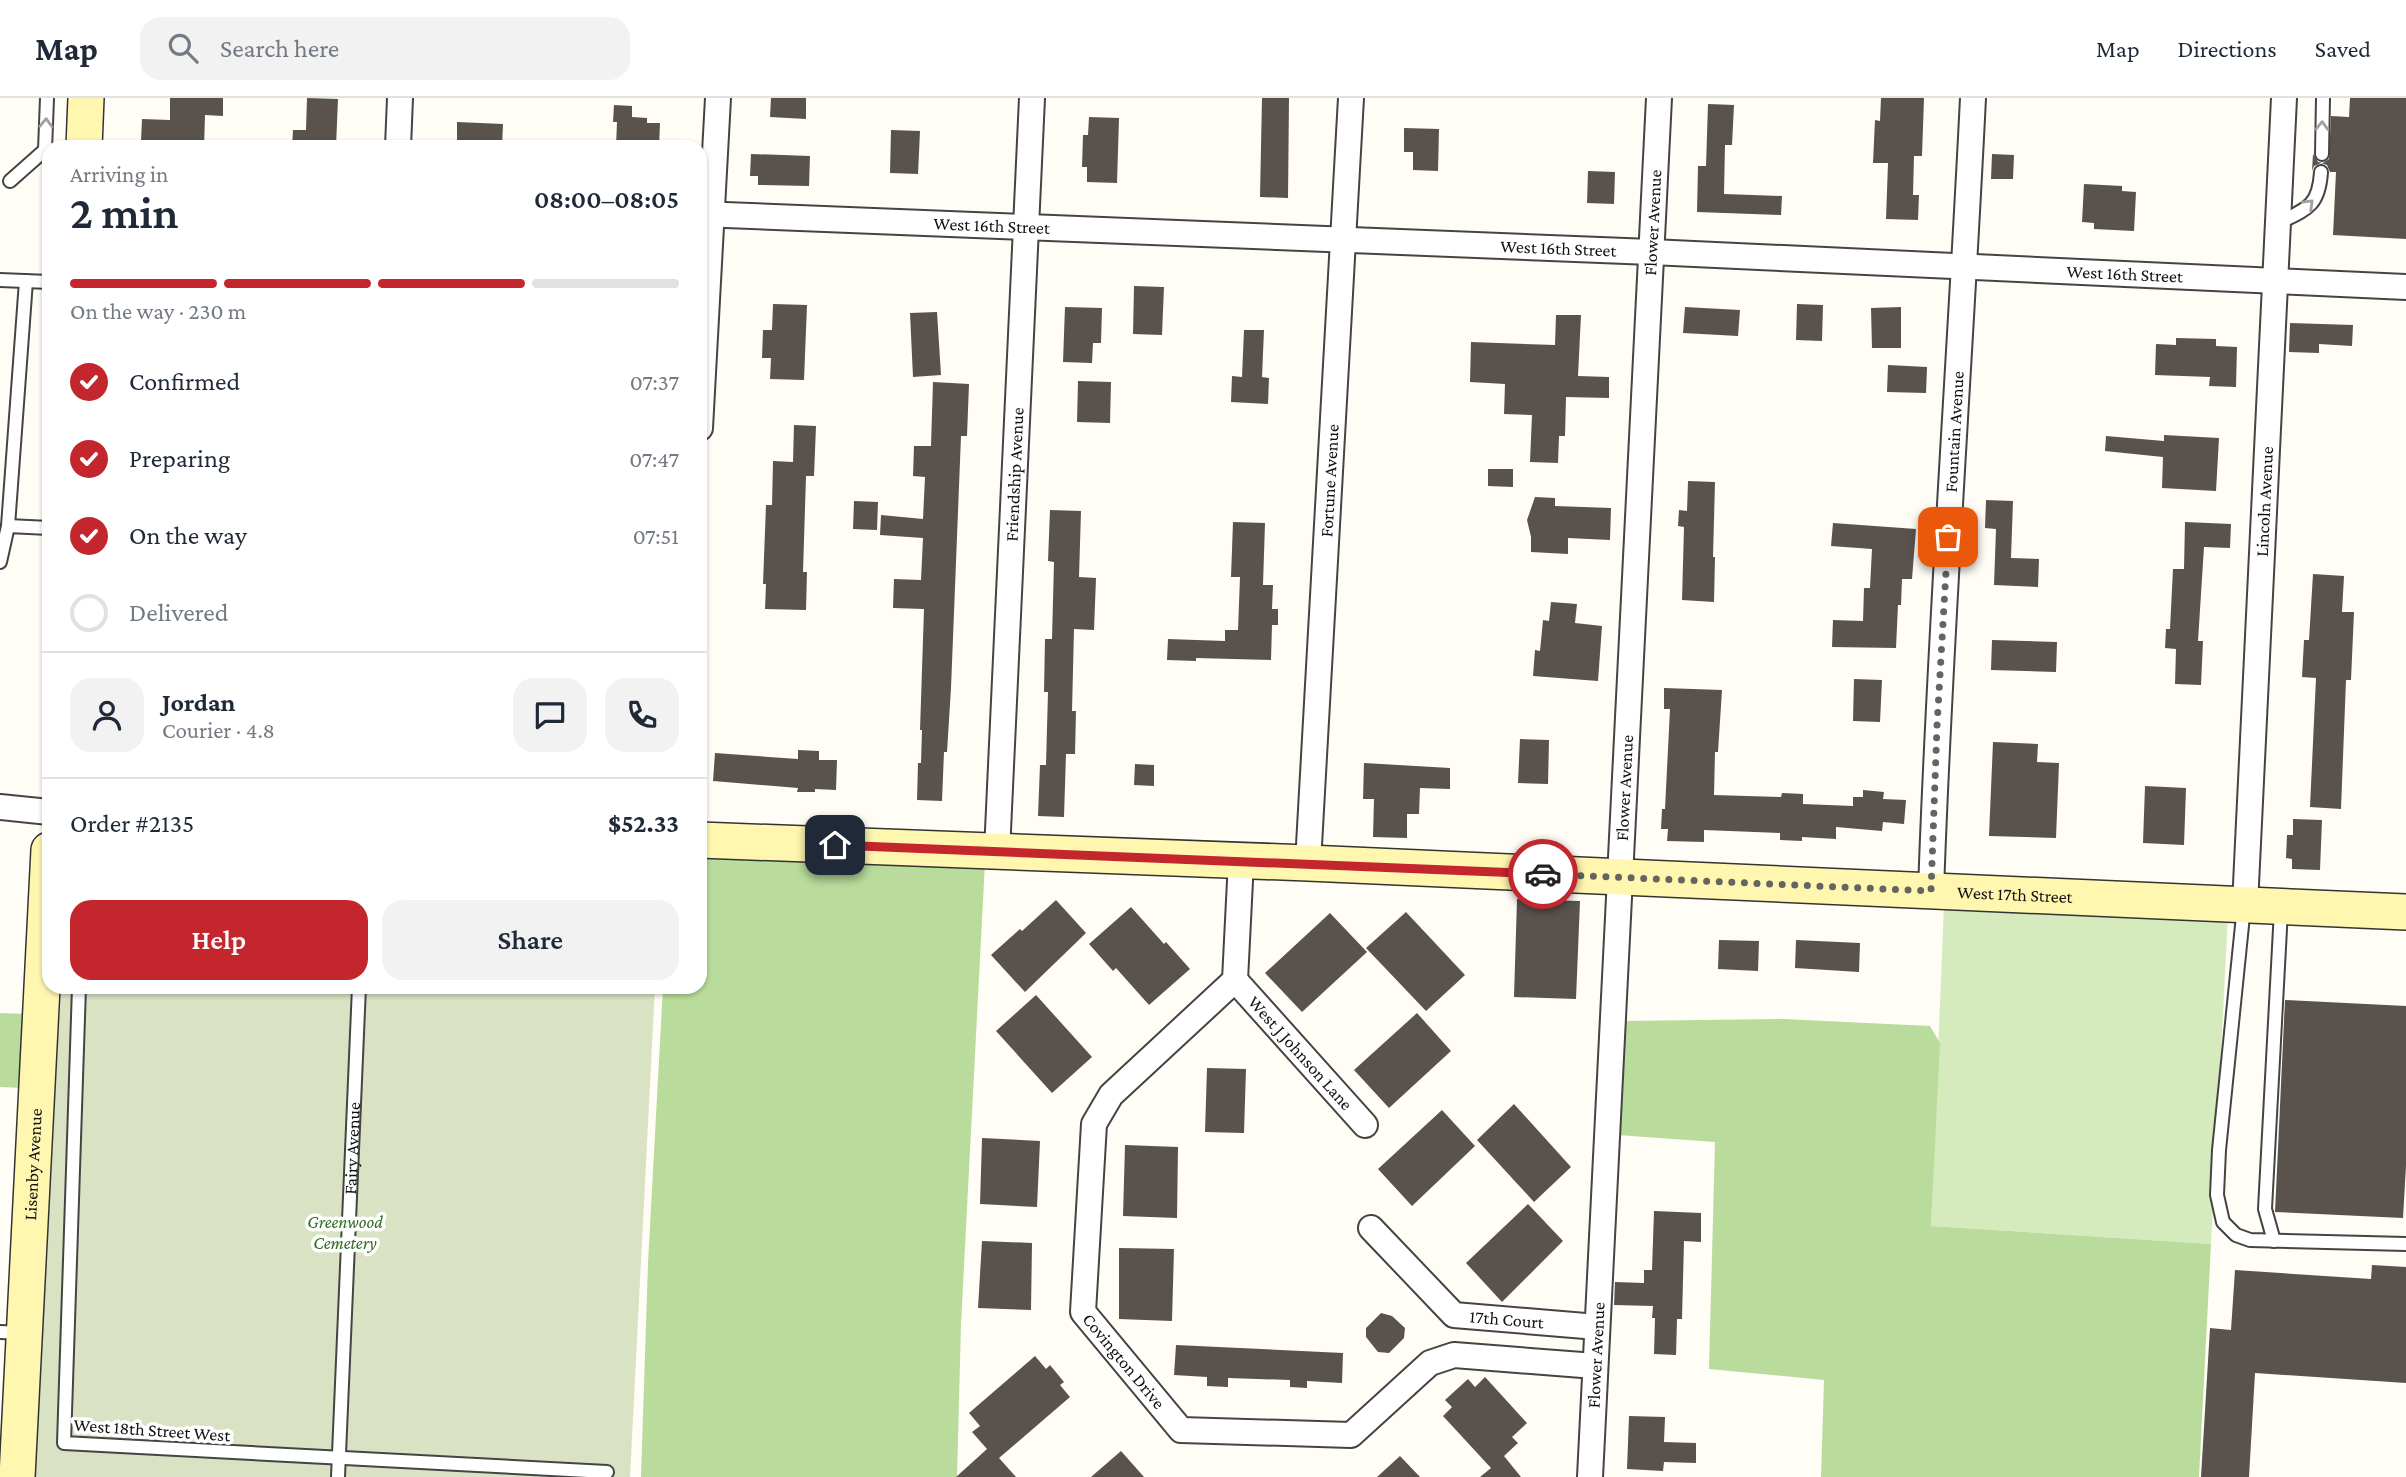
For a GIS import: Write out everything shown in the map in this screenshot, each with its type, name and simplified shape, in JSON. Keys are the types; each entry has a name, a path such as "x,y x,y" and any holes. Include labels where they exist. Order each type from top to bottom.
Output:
{"main road":[{"path":"84,140 86,98"},
{"name":"West 17th Street","path":"707,839 2406,912"},
{"name":"Lisenby Avenue","path":"17,1477 12,1332 42,941"}],"street":[{"path":"398,140 400,98"},
{"path":"707,204 718,98"},
{"name":"Friendship Avenue","path":"997,852 1032,98"},
{"name":"Fortune Avenue","path":"1308,863 1351,98"},
{"name":"Flower Avenue","path":"1590,1477 1659,98"},
{"name":"Fountain Avenue","path":"1931,891 1937,726 1973,98"},
{"name":"Lincoln Avenue","path":"2245,905 2284,98"},
{"name":"West 16th Street","path":"707,214 1651,252 2406,287"},
{"path":"0,807 42,811"},
{"path":"1235,981 1241,861"},
{"name":"West J Johnson Lane","path":"1235,981 1365,1125"},
{"name":"Covington Drive","path":"1235,981 1111,1096 1094,1124 1083,1312 1181,1430 1352,1435 1430,1363 1454,1355 1595,1366"},
{"name":"17th Court","path":"1371,1228 1454,1315 1597,1326"}],"lane":[{"path":"45,140 47,98"},
{"path":"2322,154 2323,98"},
{"path":"10,181 42,153"},
{"path":"2278,223 2308,208 2316,199 2321,172"},
{"path":"0,280 42,282"},
{"path":"0,562 26,281"},
{"path":"6,517 42,526"},
{"path":"2245,905 2219,1150 2217,1195 2223,1223 2236,1235 2250,1240 2406,1244"},
{"path":"2274,1241 2265,1209 2281,907"},
{"name":"West 18th Street West","path":"79,994 64,1443 607,1472"},
{"name":"Fairy Avenue","path":"338,1477 359,994"}],"green space":[{"path":"707,852 985,862 961,1324 957,1477 641,1477 648,1263 663,994 707,994"},
{"path":"1944,904 2228,916 2211,1244 1931,1226"},
{"name":"Greenwood Cemetery","path":"61,994 655,994 630,1477 34,1477"},
{"path":"0,1013 26,1014 23,1088 0,1087"},
{"path":"1784,1019 1930,1026 1940,1043 1931,1226 2211,1244 2199,1477 1821,1477 1824,1380 1709,1369 1715,1142 1618,1135 1624,1021"}],"building":[{"path":"170,98 223,98 223,116 205,115 204,140 141,140 142,119 170,120"},
{"path":"307,98 338,99 336,140 292,140 293,130 306,130"},
{"path":"771,98 806,98 806,119 770,117"},
{"path":"1262,98 1289,98 1288,198 1260,197"},
{"path":"1881,98 1924,98 1922,156 1914,156 1913,195 1919,195 1918,220 1886,219 1888,163 1873,163 1875,120 1880,121"},
{"path":"2350,98 2406,98 2406,239 2333,235 2336,172 2330,172 2327,165 2321,163 2314,166 2312,171 2313,154 2318,162 2323,163 2329,159 2331,116 2349,117"},
{"path":"1708,104 1734,105 1732,145 1725,145 1724,194 1782,196 1781,215 1697,212 1698,166 1706,166"},
{"path":"614,105 632,106 632,117 647,118 647,123 660,123 659,140 616,140 617,122 613,122"},
{"path":"1089,117 1119,118 1117,183 1087,182 1087,167 1082,167 1083,135 1088,135"},
{"path":"457,122 503,124 502,140 457,140"},
{"path":"1404,128 1439,129 1438,171 1413,170 1413,152 1404,152"},
{"path":"891,130 920,131 918,174 890,173"},
{"path":"751,154 810,156 809,186 758,185 758,176 750,176"},
{"path":"1992,154 2014,155 2013,179 1991,179"},
{"path":"1588,171 1615,172 1614,204 1587,203"},
{"path":"2084,184 2122,186 2122,191 2136,192 2134,231 2094,229 2094,223 2082,222"},
{"path":"1134,286 1164,287 1162,335 1133,334"},
{"path":"773,304 807,305 804,380 770,379 771,358 762,358 763,330 772,330"},
{"path":"1797,304 1823,305 1822,341 1796,340"},
{"path":"1065,307 1102,308 1101,343 1093,343 1092,363 1063,362"},
{"path":"1685,307 1740,310 1738,336 1683,333"},
{"path":"1901,307 1901,348 1872,348 1871,308"},
{"path":"937,312 941,375 913,377 910,313"},
{"path":"1556,315 1581,315 1578,376 1609,377 1609,398 1566,397 1565,436 1559,436 1558,463 1530,462 1532,415 1504,414 1505,384 1470,382 1471,342 1555,345"},
{"path":"2290,323 2353,325 2352,346 2319,344 2319,353 2289,352"},
{"path":"1244,330 1264,330 1262,377 1269,378 1268,404 1231,402 1232,376 1242,377"},
{"path":"2176,338 2216,339 2216,346 2237,347 2236,387 2209,386 2210,377 2155,375 2156,344 2176,345"},
{"path":"1888,365 1927,367 1926,393 1887,392"},
{"path":"1078,381 1111,382 1110,423 1077,422"},
{"path":"933,382 969,384 967,436 961,436 951,688 942,801 917,800 918,763 921,763 924,609 893,608 894,579 921,580 923,538 880,535 881,515 923,519 925,477 913,476 914,446 931,446"},
{"path":"794,425 816,426 814,476 806,476 803,572 807,572 806,610 765,609 766,584 763,584 766,505 772,505 773,461 793,462"},
{"path":"2164,435 2219,438 2216,491 2162,488 2163,457 2105,451 2106,436 2164,441"},
{"path":"1488,469 1513,469 1513,487 1488,486"},
{"path":"1688,481 1715,482 1714,602 1682,600 1684,527 1678,526 1679,510 1687,511"},
{"path":"1535,497 1555,498 1555,506 1611,508 1610,540 1568,538 1568,554 1531,552 1527,520"},
{"path":"1986,500 2013,501 2011,558 2039,559 2038,587 1994,585 1996,529 1985,528"},
{"path":"854,501 878,502 877,530 853,529"},
{"path":"1050,510 1081,511 1079,577 1096,578 1094,630 1074,629 1072,711 1076,711 1075,754 1066,754 1064,817 1038,816 1040,765 1046,765 1048,692 1044,692 1045,639 1052,639 1054,562 1048,561"},
{"path":"1233,522 1265,523 1263,585 1273,585 1272,609 1278,609 1278,625 1272,625 1271,660 1167,660 1168,639 1225,641 1225,630 1238,630 1240,577 1231,577"},
{"path":"2185,522 2231,524 2230,548 2204,547 2198,641 2203,641 2201,685 2175,684 2176,649 2165,648 2166,629 2170,629 2173,569 2184,569"},
{"path":"1833,523 1916,529 1912,579 1902,579 1896,648 1832,647 1833,620 1863,621 1864,588 1870,588 1872,549 1831,546"},
{"path":"2313,574 2344,576 2342,612 2354,612 2351,680 2346,680 2341,809 2310,807 2316,678 2302,677 2304,640 2309,640"},
{"path":"1551,602 1577,604 1575,623 1602,626 1598,681 1533,676 1535,650 1540,651 1543,620 1549,621"},
{"path":"1992,640 2057,642 2056,672 1991,670"},
{"path":"1854,679 1882,680 1880,722 1853,721"},
{"path":"1664,688 1722,690 1718,752 1715,752 1714,795 1781,797 1782,793 1803,794 1803,804 1853,806 1853,797 1863,797 1863,790 1884,792 1883,799 1906,800 1904,824 1883,822 1882,831 1836,827 1836,839 1802,837 1802,841 1780,840 1780,833 1704,830 1704,842 1667,841 1668,829 1661,829 1662,809 1665,809 1670,709 1664,709"},
{"path":"1520,739 1549,740 1548,784 1518,783"},
{"path":"1993,742 2038,744 2037,762 2059,763 2056,838 1989,836"},
{"path":"798,750 819,751 819,760 837,760 836,790 797,792 798,788 713,781 715,753 798,759"},
{"path":"1364,763 1450,768 1450,789 1420,788 1419,814 1407,814 1407,838 1373,837 1374,799 1363,799"},
{"path":"1135,764 1154,765 1154,786 1134,785"},
{"path":"2145,786 2186,788 2184,845 2143,843"},
{"path":"2293,819 2322,820 2320,870 2292,869 2292,859 2286,858 2287,835 2293,835"},
{"path":"1517,899 1580,901 1576,999 1514,997"},
{"path":"1056,900 1086,933 1025,992 991,955"},
{"path":"1131,907 1190,969 1149,1005 1116,968 1113,971 1089,944"},
{"path":"1406,912 1465,975 1426,1011 1366,948"},
{"path":"1330,913 1367,952 1302,1012 1265,973"},
{"path":"1719,940 1759,941 1758,971 1718,969"},
{"path":"1796,940 1860,943 1859,972 1795,968"},
{"path":"1036,995 1092,1057 1052,1093 996,1031"},
{"path":"2285,1000 2406,1006 2406,1166 2403,1218 2275,1212"},
{"path":"1417,1013 1451,1051 1389,1108 1354,1070"},
{"path":"1207,1068 1246,1069 1244,1133 1205,1132"},
{"path":"1514,1104 1571,1167 1534,1202 1477,1140"},
{"path":"1442,1110 1475,1146 1412,1206 1378,1169"},
{"path":"982,1138 1040,1141 1037,1207 980,1204"},
{"path":"1125,1145 1178,1147 1177,1218 1123,1216"},
{"path":"1528,1204 1563,1241 1502,1302 1466,1263"},
{"path":"1654,1211 1701,1213 1701,1242 1684,1241 1682,1319 1677,1319 1676,1355 1654,1354 1653,1306 1614,1305 1615,1282 1644,1283 1644,1270 1652,1270"},
{"path":"982,1241 1032,1243 1031,1310 978,1308"},
{"path":"1119,1248 1174,1249 1172,1321 1119,1319"},
{"path":"2372,1265 2406,1267 2406,1383 2255,1373 2249,1477 2201,1477 2210,1328 2231,1330 2235,1270 2371,1279"},
{"path":"1381,1313 1392,1316 1405,1328 1404,1338 1389,1353 1378,1352 1366,1337 1366,1328"},
{"path":"1176,1345 1343,1353 1342,1383 1307,1381 1307,1388 1290,1387 1290,1380 1228,1378 1228,1387 1207,1386 1207,1377 1174,1375"},
{"path":"1035,1356 1046,1369 1050,1365 1064,1382 1060,1385 1070,1397 999,1458 1016,1477 956,1477 987,1449 972,1432 980,1426 969,1413"},
{"path":"1485,1377 1527,1423 1512,1437 1518,1443 1504,1456 1521,1477 1480,1477 1491,1468 1443,1416 1452,1407 1445,1400 1468,1379 1475,1387"},
{"path":"1629,1416 1665,1417 1664,1442 1696,1443 1696,1463 1664,1462 1663,1471 1627,1469"},
{"path":"1121,1451 1144,1477 1091,1477"},
{"path":"1400,1456 1420,1477 1377,1477"}],"way so far":[{"path":"1543,874 1931,891 1948,537"}],"route":[{"path":"835,845 1543,874"}]}
